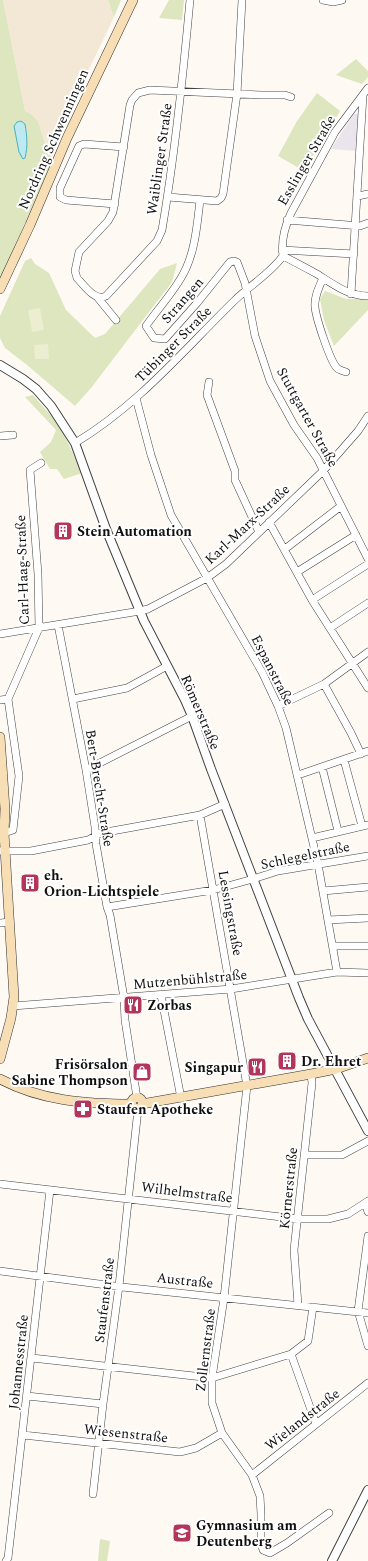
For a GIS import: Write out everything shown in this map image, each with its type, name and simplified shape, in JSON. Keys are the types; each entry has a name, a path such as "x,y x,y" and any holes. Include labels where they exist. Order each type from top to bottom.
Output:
{"main road":[{"name":"Nordring Schwenningen","path":"0,289 30,226 67,138 133,0"},
{"path":"0,737 2,786 5,809 3,851 14,981 13,1006 8,1033 0,1060"},
{"path":"0,1072 0,1079 44,1097 62,1101 137,1104 181,1098 311,1074 336,1069 368,1058"}],"street":[{"name":"Waiblinger Straße","path":"100,298 106,296 157,241 162,230 168,197 182,90 190,0"},
{"path":"168,197 217,201 222,198 237,94 242,0"},
{"path":"322,0 333,2 342,0"},
{"name":"Esslinger Straße","path":"283,253 287,220 330,140 368,88"},
{"path":"116,320 100,298 96,297 77,278 75,271 78,255 82,248 111,218 115,204 132,100 138,93 150,90 285,95 291,97"},
{"path":"351,294 360,166 365,135 363,95"},
{"path":"115,204 66,200 62,199 59,193 79,146 84,144 124,147"},
{"path":"360,166 368,164"},
{"path":"358,196 368,194"},
{"name":"Strangen","path":"200,200 197,229 188,263 181,278 146,326 154,338 165,339 197,303 230,262 234,260"},
{"name":"Esslinger Straße","path":"287,220 356,226 368,223"},
{"path":"283,253 354,254"},
{"path":"283,253 351,294 368,296"},
{"name":"Tübinger Straße","path":"75,443 93,433 157,380 283,253"},
{"name":"Stuttgarter Straße","path":"234,260 237,262 242,272 255,336 270,381 294,425 317,458 368,559"},
{"path":"323,278 316,297 315,307 330,355 337,368 346,372"},
{"name":"Römerstraße","path":"1,365 36,389 51,406 75,443 106,529 140,611 192,716 291,980 308,1019 368,1131"},
{"path":"209,382 207,395 235,471 235,480 259,532"},
{"name":"Espanstraße","path":"136,398 150,455 171,515 259,667 278,706 286,728 318,864 337,972"},
{"name":"Karl-Marx-Straße","path":"0,634 140,611 162,602 207,578 226,564 323,471 358,431 368,416"},
{"path":"0,436 13,435"},
{"name":"Carl-Haag-Straße","path":"8,699 39,628 38,574 30,470 41,464"},
{"path":"285,549 341,506"},
{"path":"269,522 312,600 368,688"},
{"path":"297,572 356,535"},
{"path":"312,600 368,564"},
{"path":"330,628 368,603"},
{"name":"Bert-Brecht-Straße","path":"58,625 69,686 72,691 86,770 96,844 124,998 125,1020 137,1104"},
{"path":"278,706 324,684 368,652"},
{"path":"73,699 127,688 167,666"},
{"path":"298,775 366,754 352,733 324,684"},
{"path":"0,700 8,699 19,776 14,830 4,833"},
{"path":"86,770 192,716"},
{"path":"312,838 365,825 344,760"},
{"path":"322,767 338,831"},
{"path":"3,851 31,851 88,840 101,833 200,815 224,804"},
{"name":"Lessingstraße","path":"200,815 248,1086"},
{"name":"Schlegelstraße","path":"107,908 213,890 278,871 368,856"},
{"path":"323,890 368,887"},
{"path":"328,920 368,918"},
{"path":"0,923 10,922"},
{"path":"333,946 368,946"},
{"name":"Mutzenbühlstraße","path":"13,1006 231,989 337,972 368,973"},
{"path":"160,995 181,1098"},
{"name":"Körnerstraße","path":"298,1305 294,1250 312,1083 311,1074"},
{"name":"Zollernstraße","path":"248,1086 224,1298 212,1378 212,1403 222,1433 252,1475 260,1496 260,1542 263,1550 270,1553 286,1544 329,1513"},
{"name":"Staufenstraße","path":"93,1494 103,1404 119,1286 137,1104"},
{"path":"304,1155 342,1155 368,1141"},
{"name":"Wilhelmstraße","path":"0,1184 298,1219 328,1219 348,1214 366,1202"},
{"name":"Johannesstraße","path":"6,1561 8,1558 23,1435 50,1190"},
{"path":"366,1202 368,1212"},
{"path":"368,1236 358,1312 368,1346"},
{"name":"Austraße","path":"0,1271 224,1298 368,1313"},
{"path":"32,1358 212,1378 291,1354 308,1341 313,1307"},
{"path":"291,1354 316,1424"},
{"name":"Wielandstraße","path":"252,1475 368,1383"},
{"path":"27,1396 103,1404"},
{"name":"Wiesenstraße","path":"23,1435 180,1452 196,1448 222,1433"},
{"path":"332,1561 368,1490"}],"shaded area":[{"path":"3,0 108,0 114,17 67,115 49,145 46,147 38,121 31,114 25,111"},
{"path":"354,114 360,114 357,151 331,149"}],"green space":[{"path":"0,0 3,0 25,111 31,114 38,121 46,147 53,160 0,280"},
{"path":"108,0 121,0 114,17"},
{"path":"169,0 184,0 182,20 159,18"},
{"path":"356,59 368,71 368,77 362,84 336,75"},
{"path":"317,93 340,111 304,171 278,156 297,121"},
{"path":"31,258 35,264 49,273 66,310 95,338 105,334 160,269 177,263 172,282 91,388 75,406 5,348 0,338 0,316 25,261"},
{"path":"325,291 346,299 368,299 368,310 334,346 324,320 320,299"},
{"path":"40,308 44,330 32,332 28,310"},
{"path":"48,344 49,359 35,359 34,345"},
{"path":"33,395 60,426 82,473 64,479 57,469 50,469 40,452 51,442 56,430 25,397"},
{"path":"100,1539 110,1541 107,1561 98,1561"}],"water":[{"path":"21,121 25,124 27,137 26,154 25,158 23,159 19,152 14,126 17,122"}],"place":[{"name":"Stein Automation","path":"63,531"},
{"name":"eh. Orion-Lichtspiele","path":"30,883"},
{"name":"Zorbas","path":"133,1005"},
{"name":"Dr. Ehret","path":"287,1061"},
{"name":"Singapur","path":"257,1067"},
{"name":"Frisörsalon Sabine Thompson","path":"142,1072"},
{"name":"Staufen Apotheke","path":"83,1109"},
{"name":"Gymnasium am Deutenberg","path":"182,1533"}]}
